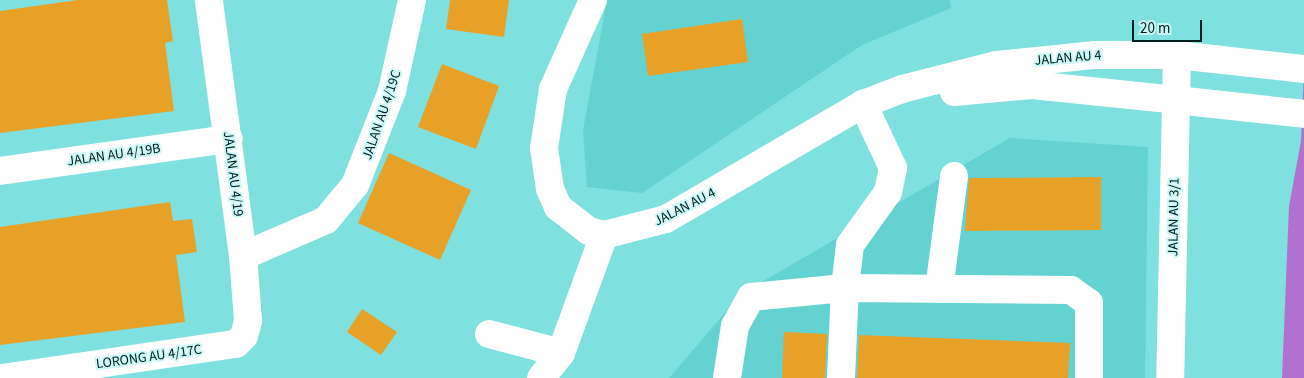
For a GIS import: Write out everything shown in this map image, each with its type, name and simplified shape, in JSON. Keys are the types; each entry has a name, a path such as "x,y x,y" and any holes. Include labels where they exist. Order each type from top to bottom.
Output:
{"main road":[{"name":"JALAN AU 4/19","path":"209,0 244,256 248,321 236,344"},
{"name":"JALAN AU 4/19C","path":"244,256 326,220 355,185 392,91 412,0"},
{"path":"541,378 561,353 604,235 589,232 558,207 550,188 544,148 553,89 593,0"},
{"name":"JALAN AU 4","path":"604,235 666,220 816,132 866,111 902,89 996,65 1095,55 1177,55 1297,68"},
{"name":"JALAN AU 3/1","path":"1170,378 1177,55"},
{"name":"JALAN AU 4","path":"866,111 986,86 1032,85 1294,113"},
{"path":"841,378 845,288 850,245 888,192 893,168 866,111"},
{"name":"JALAN AU 4/19B","path":"0,171 229,139"},
{"path":"939,289 954,176"},
{"path":"727,378 735,326 751,297 845,288 1071,290 1089,303 1089,378"},
{"path":"489,334 561,353"},
{"name":"LORONG AU 4/17C","path":"2,378 236,344"}],"shaded area":[{"path":"607,0 950,0 951,8 862,45 642,193 587,187 583,130"},
{"path":"1304,70 1304,378 1282,378 1289,206 1301,141"},
{"path":"1010,138 1148,147 1145,378 669,378 741,294"}],"building":[{"path":"78,0 167,0 173,41 165,43 174,111 0,133 0,11"},
{"path":"450,0 509,0 504,37 446,29"},
{"path":"742,19 748,62 648,76 642,34"},
{"path":"442,64 499,86 476,149 418,127"},
{"path":"389,153 471,190 440,260 358,223"},
{"path":"1101,177 1101,230 965,231 969,178"},
{"path":"170,202 173,221 192,219 197,252 176,255 185,322 0,345 0,227"},
{"path":"362,309 397,332 381,355 347,332"},
{"path":"784,332 827,334 825,378 782,378"},
{"path":"859,335 1070,343 1068,378 857,378"}]}
